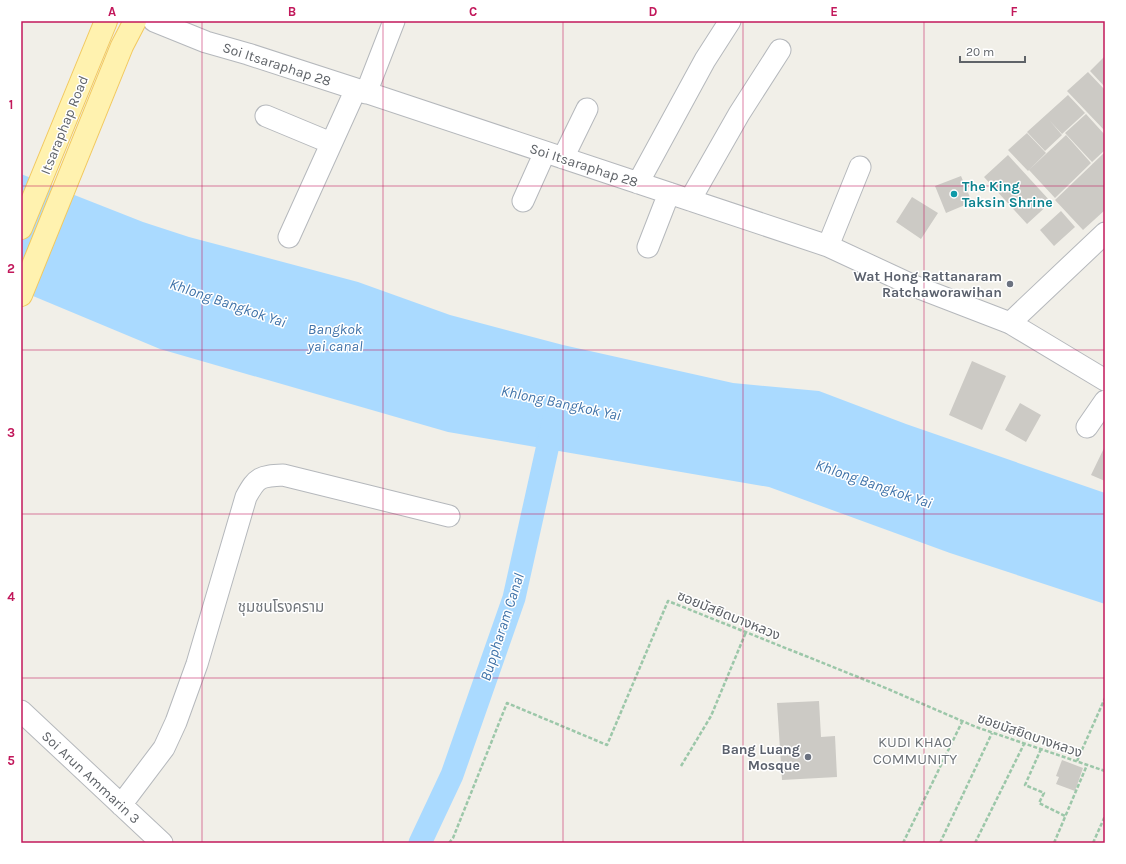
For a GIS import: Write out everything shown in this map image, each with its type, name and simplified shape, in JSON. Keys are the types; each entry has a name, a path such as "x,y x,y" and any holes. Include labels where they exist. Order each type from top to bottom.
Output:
{"main road":[{"path":"21,296 122,46 135,21"},
{"name":"Itsaraphap Road","path":"21,228 104,26"}],"street":[{"name":"Soi Itsaraphap 28","path":"154,21 206,42 248,54 361,91 828,246 914,286 1010,323 1105,380"},
{"path":"289,237 331,143 361,91 394,21"},
{"path":"638,183 705,60 730,21"},
{"path":"690,200 739,114 780,50"},
{"path":"523,201 587,109"},
{"path":"266,116 331,143"},
{"path":"828,246 860,167"},
{"path":"648,247 669,193"},
{"path":"1010,323 1105,232"},
{"path":"1087,427 1105,401"},
{"path":"122,805 164,748 176,722 197,664 246,497 254,483 266,476 283,475 449,516"},
{"name":"Soi Arun Ammarin 3","path":"21,711 162,843"}],"path":[{"name":"ซอยมัสยิดบางหลวง","path":"449,843 453,838 507,703 608,745 668,601 888,689 962,722 1105,771"},
{"path":"681,766 710,716 746,632"},
{"path":"1076,761 1105,698"},
{"path":"903,843 962,722"},
{"path":"940,843 992,733"},
{"path":"975,843 1024,744"},
{"path":"1040,749 1025,785 1044,792 1039,803 1065,816"},
{"path":"1054,843 1087,765"},
{"path":"1093,843 1105,816"}],"water":[{"name":"Bangkok yai canal","path":"21,174 143,222 189,237 358,282 450,315 563,345 733,383 819,391 906,424 1105,493 1105,604 950,553 769,487 448,432 160,349 21,291"}],"building":[{"path":"1105,56 1105,87 1090,71"},
{"path":"1088,72 1105,90 1105,131 1067,91"},
{"path":"1068,95 1085,113 1062,134 1050,121 1062,135 1045,151 1027,132"},
{"path":"1086,114 1105,135 1105,150 1092,162 1065,133"},
{"path":"1027,133 1046,153 1028,171 1008,150"},
{"path":"1066,135 1091,163 1055,198 1029,170"},
{"path":"1105,152 1105,210 1083,230 1055,200"},
{"path":"1008,155 1051,202 1027,224 984,177"},
{"name":"The King Taksin Shrine","path":"961,176 972,202 946,213 935,186"},
{"path":"912,197 938,213 921,239 896,222"},
{"path":"1061,211 1075,227 1054,246 1040,230"},
{"path":"972,361 1006,376 982,430 949,415"},
{"path":"1020,403 1041,415 1026,442 1005,430"},
{"path":"1105,446 1105,481 1091,475"},
{"name":"Bang Luang Mosque","path":"819,701 821,737 835,736 837,777 782,780 777,703"},
{"path":"1062,760 1083,768 1075,791 1056,784 1059,777 1056,776"}],"waterway":[{"name":"Buppharam Canal","path":"420,843 452,775 514,598 554,418"}],"place":[{"name":"The King Taksin Shrine","path":"954,194"},
{"name":"Wat Hong Rattanaram Ratchaworawihan","path":"1010,284"},
{"name":"Bang Luang Mosque","path":"808,757"}],"district":[{"name":"ชุมชนโรงคราม","path":"281,607"},
{"name":"KUDI KHAO COMMUNITY","path":"915,750"}],"water label":[{"name":"Khlong Bangkok Yai","path":"228,303"},
{"name":"Khlong Bangkok Yai","path":"561,403"},
{"name":"Khlong Bangkok Yai","path":"874,484"}]}
